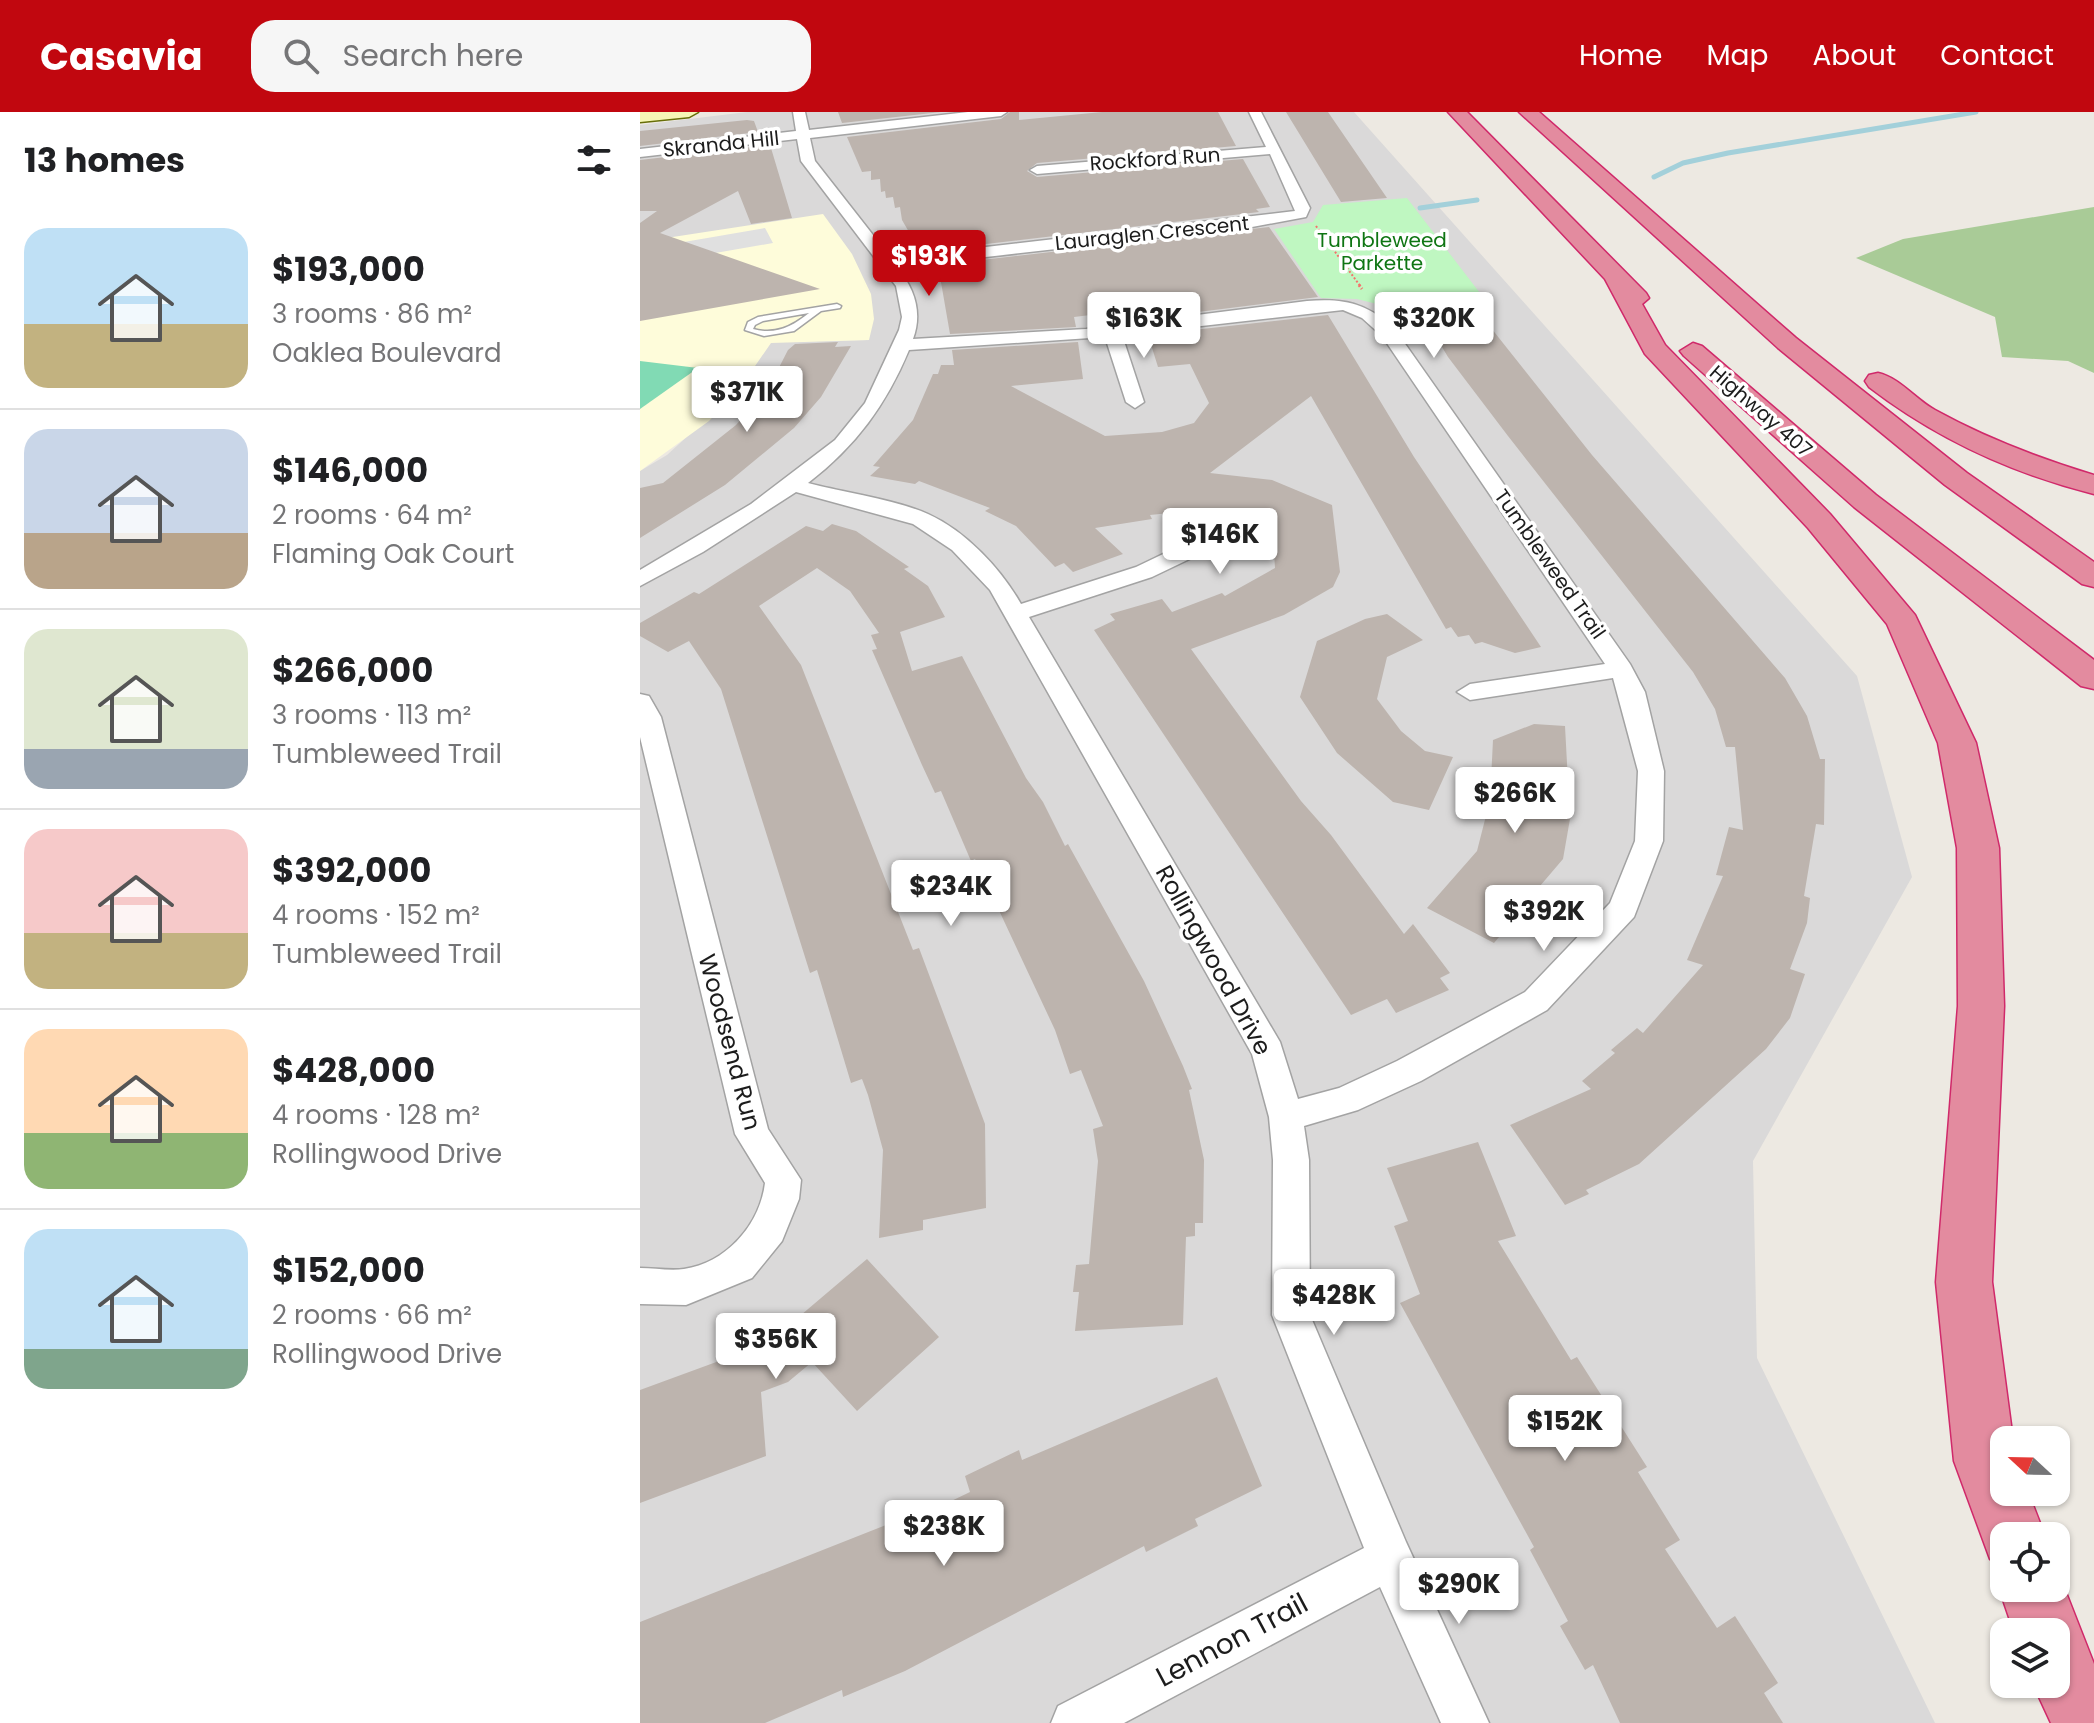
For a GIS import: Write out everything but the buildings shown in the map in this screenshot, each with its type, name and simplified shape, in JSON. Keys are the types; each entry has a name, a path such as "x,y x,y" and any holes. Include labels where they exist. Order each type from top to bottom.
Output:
{"highway":[{"name":"Highway 407","path":"1457,112 1617,279 1686,345 1865,501 2094,678"},
{"path":"1528,112 1787,343 1919,450 2094,577"},
{"path":"1643,216 1686,239 1922,414 2012,460 2094,485"},
{"path":"1617,279 1654,349 1819,521 1903,622 1957,743 1978,848 1981,1006 1964,1282 1985,1461 2008,1522"},
{"path":"2070,1689 2089,1723"}],"street":[{"path":"640,115 647,112"},
{"path":"640,115 689,112"},
{"path":"640,579 700,546 789,484 861,423 902,345 910,317 908,296 889,263 808,161 799,112"},
{"path":"803,134 1001,112"},
{"path":"1255,112 1303,208 1301,214"},
{"name":"Skranda Hill","path":"640,153 803,134"},
{"name":"Rockford Run","path":"1037,170 1274,150"},
{"name":"Lauraglen Crescent","path":"889,263 1252,223 1301,214"},
{"path":"902,345 1112,331 1307,306 1343,304 1365,309"},
{"name":"Tumbleweed Trail","path":"1286,1117 1346,1100 1409,1071 1536,1001 1623,909 1649,841 1651,771 1632,692 1621,669 1388,332 1365,309"},
{"path":"1112,331 1135,402"},
{"name":"Rollingwood Drive","path":"789,484 921,519 960,545 1000,587 1268,1052 1286,1117 1291,1160 1291,1315 1390,1558 1465,1723"},
{"path":"1013,614 1144,572 1192,549"},
{"path":"1470,692 1621,669"},
{"name":"Woodsend Run","path":"640,702 648,717 752,1134 783,1180 781,1199 769,1229 739,1266 686,1287 640,1286"},
{"name":"Lennon Trail","path":"1075,1723 1390,1558"}],"lane":[{"path":"819,309 794,329 764,334 749,330 751,324 761,319 819,309 837,306"}],"path":[{"path":"1301,214 1319,228 1365,294 1365,309"}],"shaded area":[{"path":"747,112 1354,112 1857,676 1912,877 1753,1161 1757,1358 1935,1723 640,1723 640,471 667,455 739,389 771,342 869,340 640,242 640,125"},
{"path":"823,214 852,254 871,294 874,319 869,340 771,343 739,389 709,421 640,471 640,242"},
{"path":"765,228 773,243 675,260 649,248"}],"green space":[{"name":"Tumbleweed Parkette","path":"1407,198 1483,297 1385,306 1357,299 1321,298 1274,229 1313,222 1323,205"},
{"path":"2094,207 2094,373 2068,361 2002,357 1995,317 1856,258 1903,239"},
{"path":"640,361 698,368 640,409"}],"waterway":[{"path":"1654,177 1683,163 1728,153 1976,112"},
{"path":"1420,208 1477,200"}]}
